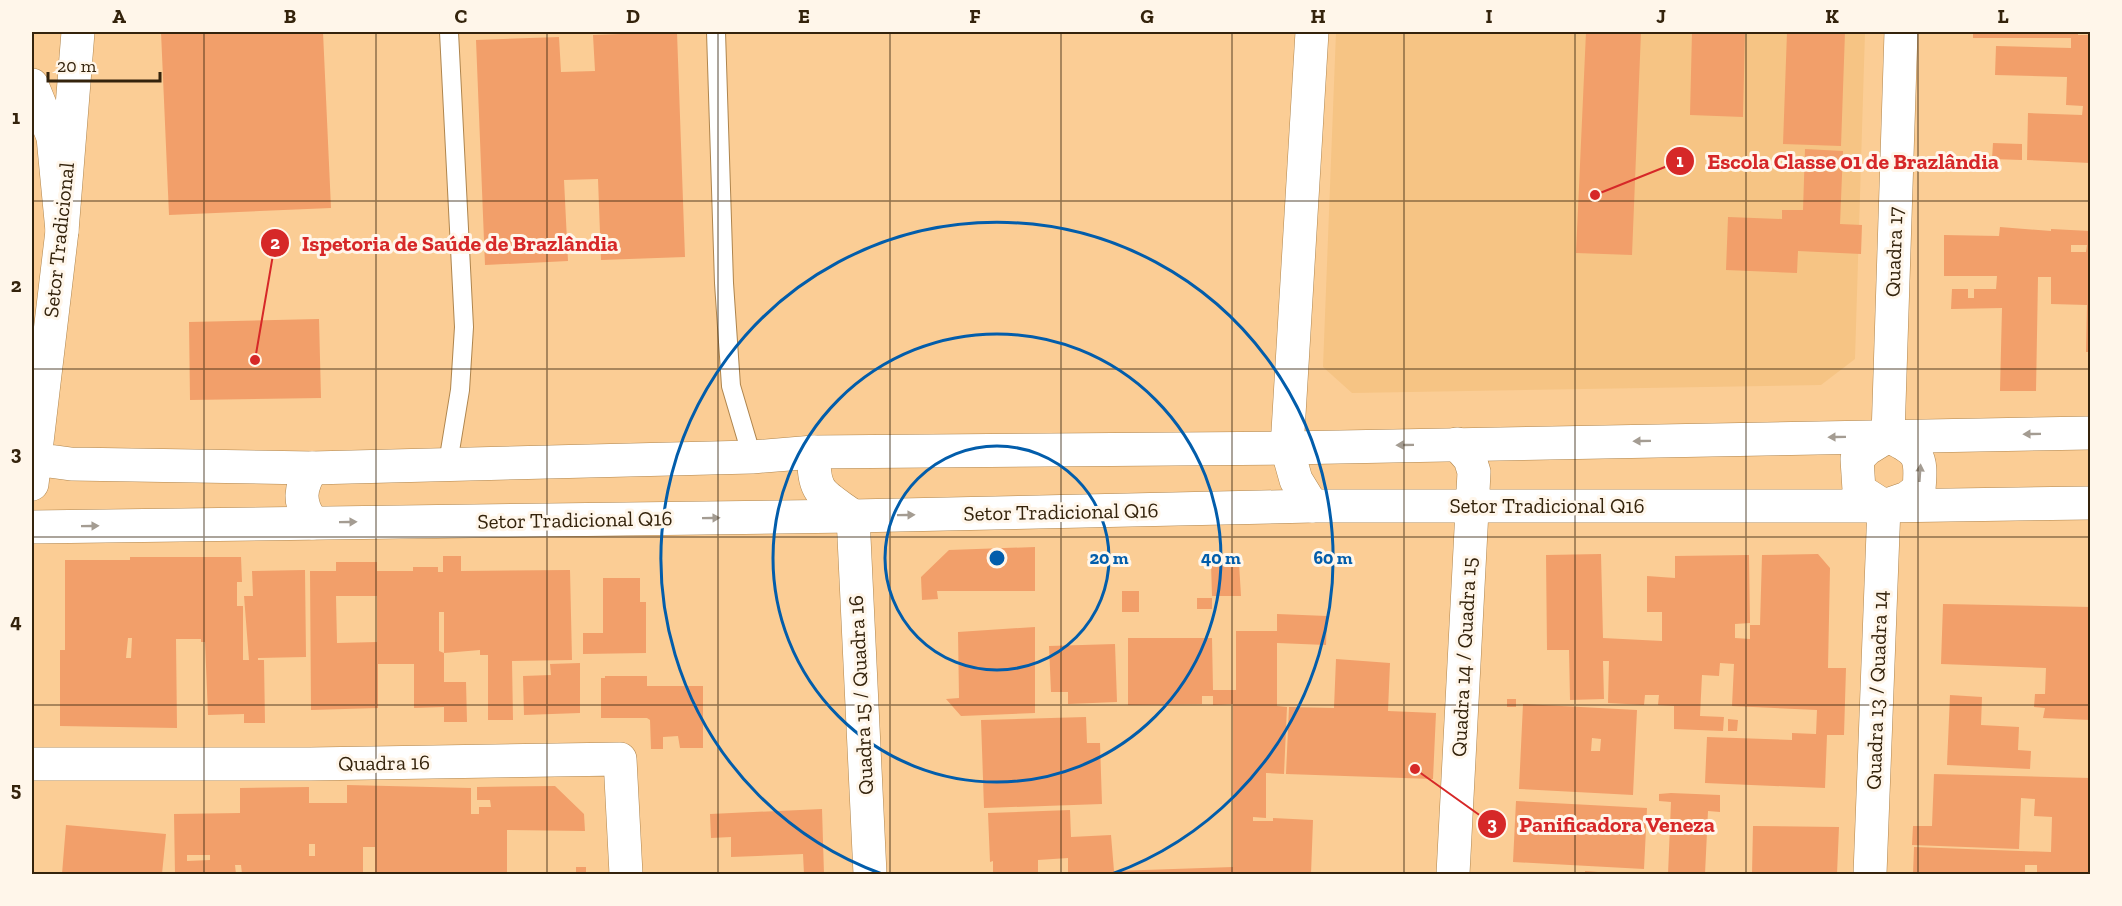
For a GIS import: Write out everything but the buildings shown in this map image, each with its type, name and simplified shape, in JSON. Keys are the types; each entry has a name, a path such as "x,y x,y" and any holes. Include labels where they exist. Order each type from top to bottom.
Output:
{"main road":[{"name":"Setor Tradicional","path":"33,471 63,231 78,32"},
{"path":"1312,32 1287,447 1296,480 1312,506"},
{"name":"Quadra 17","path":"1888,436 1901,32"},
{"path":"32,85 53,137 63,231"},
{"path":"33,471 71,464 312,468 448,463 752,458 814,452 1287,447 2091,433"},
{"path":"1888,436 1912,447 1921,464 1918,489 1906,498 1884,506 1859,490 1857,459 1867,449 1888,436"},
{"name":"Quadra 14 / Quadra 15","path":"1453,874 1474,472 1470,459 1457,444"},
{"path":"814,452 813,474 817,490 853,516"},
{"path":"312,468 302,484 301,498 307,515 313,522"},
{"name":"Setor Tradicional Q16","path":"32,527 853,516 1312,506 1884,506 2091,503"},
{"name":"Quadra 13 / Quadra 14","path":"1870,874 1884,506"},
{"name":"Quadra 15 / Quadra 16","path":"853,516 870,874"},
{"name":"Quadra 16","path":"32,764 310,764 620,759 626,874"}],"lane":[{"path":"448,463 460,390 464,327 449,32"},
{"path":"716,32 724,283 731,386 752,458"}],"shaded area":[{"path":"1336,32 1865,32 1855,359 1821,385 1352,393 1323,367"}],"place":[{"name":"Escola Classe 01 de Brazlândia","path":"1595,195"},
{"name":"Ispetoria de Saúde de Brazlândia","path":"255,360"},
{"name":"Panificadora Veneza","path":"1415,769"}]}
